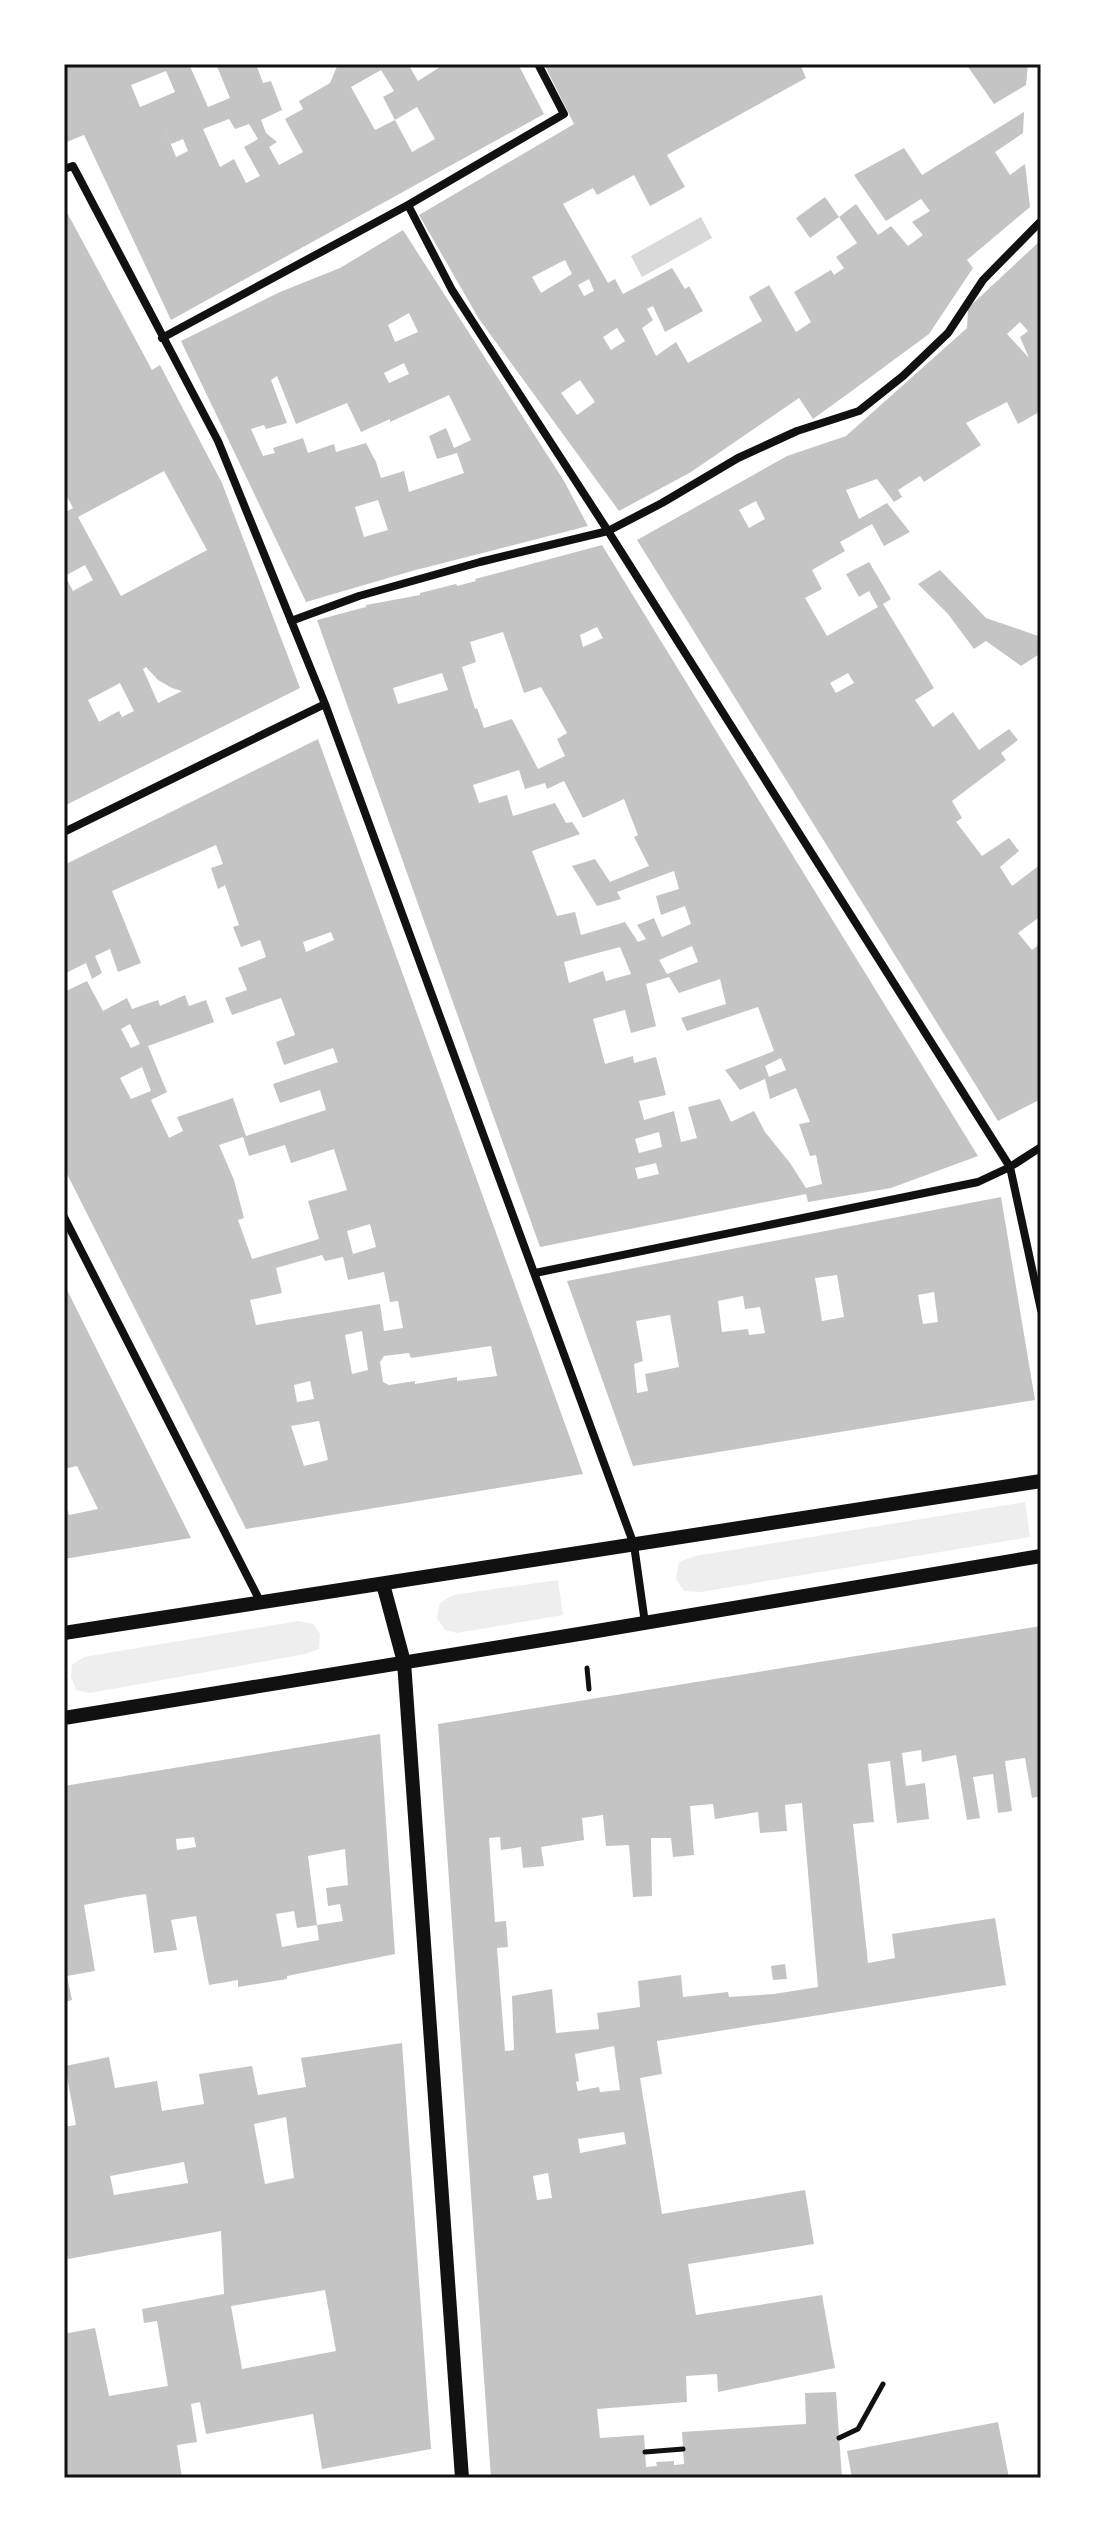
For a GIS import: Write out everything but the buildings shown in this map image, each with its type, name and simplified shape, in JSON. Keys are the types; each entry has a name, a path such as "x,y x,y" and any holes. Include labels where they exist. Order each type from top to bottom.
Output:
{"street":[{"path":"162,338 408,205 564,114 538,64"},
{"path":"64,169 73,166 218,441 325,704 634,1545 645,1623"},
{"path":"408,205 452,290 1010,1167 1041,1310"},
{"path":"291,621 359,596 608,531 738,458 797,431 859,411 903,376 948,333 983,280 1041,221"},
{"path":"64,832 325,704"},
{"path":"535,1273 978,1182 1010,1167 1041,1147"},
{"path":"64,1217 261,1603"},
{"path":"64,1633 1041,1481"},
{"path":"64,1718 1041,1556"},
{"path":"383,1584 404,1662 462,2478"}],"path":[{"path":"586,1663 589,1689"},
{"path":"839,2438 858,2429 883,2384"},
{"path":"645,2452 683,2449"}],"shaded area":[{"path":"701,217 712,238 642,277 631,256"},
{"path":"1025,1502 1030,1537 701,1592 684,1591 676,1579 679,1562 695,1556"},
{"path":"558,1580 563,1615 457,1633 445,1630 437,1618 440,1603 453,1595"},
{"path":"298,1621 313,1624 320,1634 319,1649 90,1693 76,1690 71,1677 72,1665 84,1657"}]}
